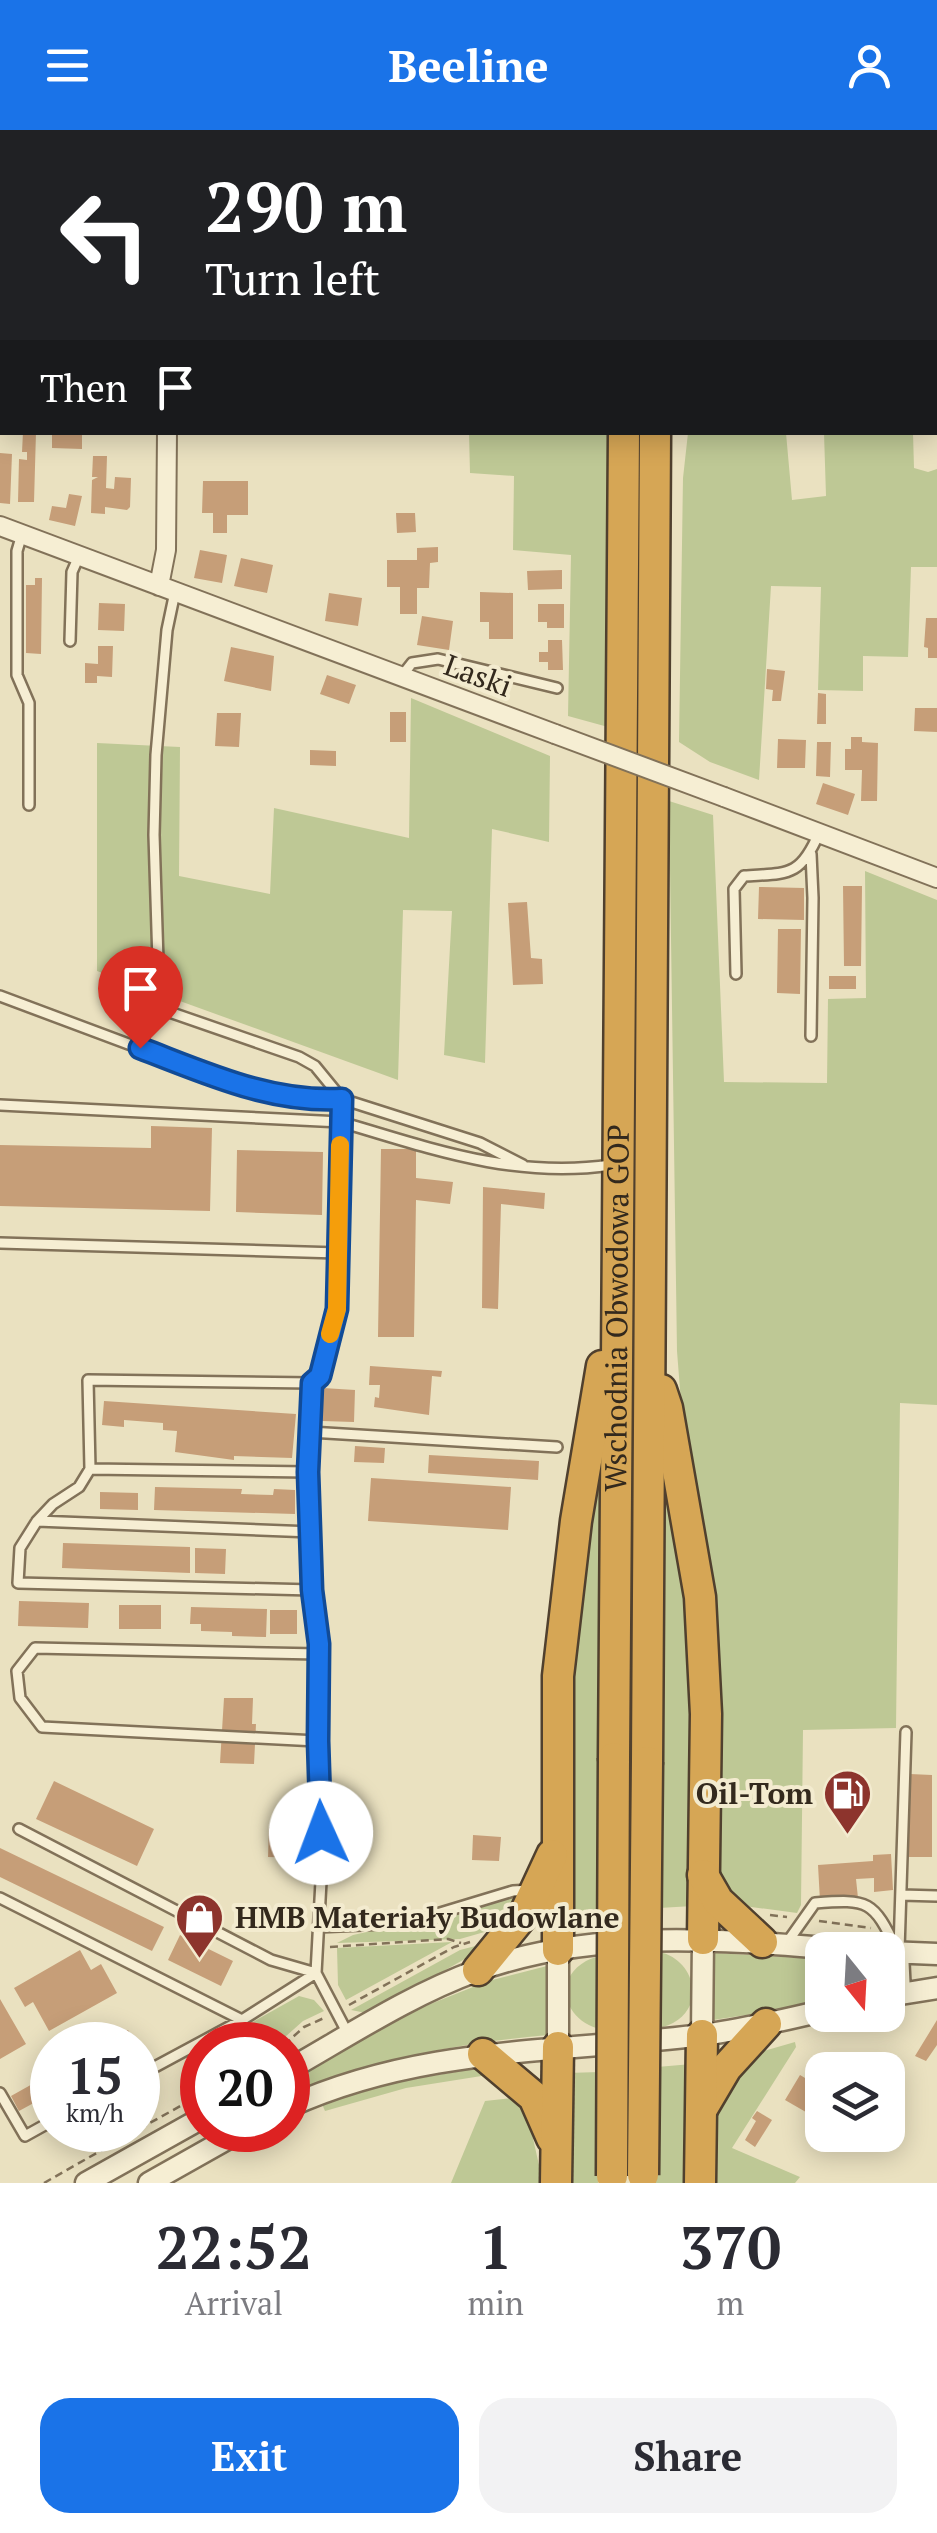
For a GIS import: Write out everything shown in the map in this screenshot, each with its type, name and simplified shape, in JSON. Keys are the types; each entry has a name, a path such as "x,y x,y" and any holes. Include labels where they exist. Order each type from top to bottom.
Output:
{"highway":[{"name":"Wschodnia Obwodowa GOP","path":"624,435 614,1758 628,2179"},
{"name":"Wschodnia Obwodowa GOP","path":"628,2179 647,1762 655,435"},
{"path":"558,1950 558,1676 600,1376 618,1300"},
{"path":"649,1354 667,1408 700,1597 706,1714 703,1939"},
{"path":"478,1970 512,1930 538,1890 557,1843"},
{"path":"703,1875 718,1901 768,1933"},
{"path":"702,2109 726,2068 766,2024"},
{"path":"700,2183 702,2036"},
{"path":"556,2170 558,2047"},
{"path":"484,2054 534,2097 546,2117 556,2170"}],"street":[{"path":"167,435 167,589"},
{"name":"Laski","path":"0,526 937,878"},
{"path":"310,2058 478,1970 558,1950 768,1933 805,1940"},
{"path":"702,2036 703,1939"},
{"path":"558,1950 558,2047"},
{"path":"905,1953 937,1954"},
{"path":"905,1993 937,1988"},
{"path":"310,2100 379,2074 433,2061 702,2036 805,2015"},
{"path":"86,2183 180,2130"},
{"path":"149,2183 204,2152"}],"lane":[{"path":"22,534 17,551 17,674 29,703 28,804"},
{"path":"70,642 72,572 79,556"},
{"path":"140,1048 159,993 154,835 167,589"},
{"path":"401,677 412,663 438,659 558,688"},
{"path":"736,974 734,890 744,876 788,874 810,854 820,833"},
{"path":"810,854 814,898 810,1036"},
{"path":"0,996 254,1090 317,1100 342,1099 480,1143 527,1168"},
{"path":"155,1007 316,1066 342,1099 337,1309 320,1376 312,1383 88,1380 90,1468 79,1486 37,1520 20,1548 18,1583 312,1590"},
{"path":"0,1105 341,1122 482,1163 527,1168 618,1164"},
{"path":"0,1243 338,1253"},
{"path":"312,1383 308,1472 312,1590 319,1654 322,1863 316,1973 349,2036"},
{"path":"310,1432 557,1447"},
{"path":"90,1468 308,1472"},
{"path":"37,1520 312,1532"},
{"path":"318,1741 42,1727 20,1698 17,1672 35,1648 319,1654"},
{"path":"896,1932 901,1895 906,1732"},
{"path":"19,1828 271,1960 316,1973"},
{"path":"318,1928 407,1923 514,1890 538,1890"},
{"path":"901,1895 937,1896"},
{"path":"0,1898 242,2020"},
{"path":"768,1933 802,1919 815,1903 857,1900 869,1904 887,1930"},
{"path":"160,2064 242,2020 316,1973"},
{"path":"0,2092 24,2136 30,2133"}],"path":[{"path":"768,1933 802,1919 887,1930"},
{"path":"310,2024 462,1944 448,1940 316,1948"},
{"path":"44,2183 98,2152"}],"green space":[{"path":"469,435 609,435 608,727 568,716 571,555 513,550 514,476 470,473"},
{"path":"688,435 786,435 792,500 826,496 824,435 913,435 914,468 928,472 937,469 937,567 911,567 908,657 863,656 863,691 818,690 821,587 771,586 759,780 710,762 679,742 683,478"},
{"path":"411,698 550,756 549,842 492,829 485,1063 444,1055 452,911 403,910 398,1080 97,971 97,743 180,747 179,876 270,894 274,808 409,838"},
{"path":"669,801 713,815 724,1082 827,1083 828,999 866,998 865,871 937,900 937,1405 900,1403 896,1728 803,1730 801,1905 797,1913 729,1904 719,1891 677,1351"},
{"path":"665,1451 694,1651 693,1906 659,1908 663,1608 660,1453"},
{"path":"602,1460 601,1913 567,1915 568,1690 596,1464"},
{"path":"518,1894 502,1927 460,1939 337,1943 353,1935"},
{"path":"452,1942 346,2000 338,1985 337,1948"},
{"path":"487,1943 377,2009 366,2013 351,2010 460,1950"},
{"path":"663,1953 682,1965 692,1985 690,2006 673,2023 644,2030 598,2029 576,2015 569,2005 568,1982 586,1961 612,1955"},
{"path":"713,1953 805,1958 805,2003 713,2020"},
{"path":"547,1966 548,2035 415,2055 310,2087 310,2069 418,2009 488,1981"},
{"path":"299,1996 314,2000 324,2011 302,2022 253,2022"},
{"path":"795,2042 796,2047 732,2148 800,2177 795,2183 711,2183 716,2103 743,2057"},
{"path":"692,2064 689,2183 654,2183 657,2067"},
{"path":"473,2069 494,2074 406,2088 325,2111 322,2104 391,2083"},
{"path":"600,2072 598,2183 565,2183 567,2073"},
{"path":"513,2098 528,2116 543,2183 451,2183 485,2101"}],"building":[{"path":"23,435 36,435 34,502 18,502 19,459 27,460 27,452 22,452"},
{"path":"52,435 82,435 82,449 52,448"},
{"path":"0,453 12,454 10,504 0,503"},
{"path":"93,456 107,456 106,488 114,489 115,477 131,478 127,510 105,507 105,514 91,513 92,480 98,477 92,477"},
{"path":"203,481 248,481 248,515 227,515 227,533 213,533 213,513 202,513"},
{"path":"69,494 82,496 75,526 49,520 52,506 66,508"},
{"path":"396,513 415,513 416,532 397,533"},
{"path":"438,547 438,562 430,563 429,588 417,588 417,614 400,614 400,587 387,587 387,560 417,560 417,548"},
{"path":"200,550 227,555 222,583 194,578"},
{"path":"241,558 273,565 267,593 234,586"},
{"path":"562,570 562,589 528,590 527,571"},
{"path":"35,578 42,578 41,654 26,653 26,585 35,585"},
{"path":"480,592 513,593 513,639 489,639 489,622 480,622"},
{"path":"329,593 362,598 358,626 325,621"},
{"path":"99,603 125,604 124,631 98,630"},
{"path":"538,604 564,604 564,628 547,628 547,622 538,622"},
{"path":"422,616 453,621 449,650 417,645"},
{"path":"926,618 937,618 937,658 928,658 928,648 924,647"},
{"path":"548,640 562,640 563,670 548,670 548,662 539,662 539,652 548,652"},
{"path":"98,646 113,646 112,677 97,676 97,683 85,683 85,663 98,664"},
{"path":"231,647 274,656 271,691 224,681"},
{"path":"767,669 785,671 781,701 772,701 773,690 766,689"},
{"path":"327,675 356,685 349,704 320,694"},
{"path":"818,693 826,694 826,724 817,724"},
{"path":"915,708 937,708 937,732 914,731"},
{"path":"390,712 406,712 406,742 390,742"},
{"path":"217,713 241,713 239,747 215,746"},
{"path":"851,737 878,743 877,801 861,801 862,770 845,770 845,749 851,749"},
{"path":"778,739 806,740 805,768 777,768"},
{"path":"817,742 831,742 830,777 816,776"},
{"path":"310,750 336,751 336,766 310,765"},
{"path":"823,783 855,794 848,815 816,804"},
{"path":"843,886 862,886 861,966 844,966"},
{"path":"759,887 804,888 804,920 758,919"},
{"path":"527,902 531,958 542,959 543,984 513,985 508,903"},
{"path":"778,929 801,929 800,994 777,993"},
{"path":"829,976 856,976 856,989 829,989"},
{"path":"151,1126 212,1128 210,1211 0,1206 0,1145 151,1148"},
{"path":"381,1149 416,1149 416,1178 453,1182 450,1204 416,1200 414,1337 378,1337"},
{"path":"237,1150 323,1152 322,1215 236,1212"},
{"path":"483,1187 545,1193 544,1209 501,1204 498,1309 482,1308"},
{"path":"370,1366 442,1371 441,1377 432,1376 429,1415 374,1407 380,1385 369,1385"},
{"path":"323,1388 355,1390 354,1422 322,1421"},
{"path":"104,1401 296,1414 292,1458 234,1456 234,1460 175,1452 177,1431 163,1430 163,1423 124,1420 124,1427 102,1425"},
{"path":"355,1446 385,1448 384,1463 354,1462"},
{"path":"429,1455 539,1461 538,1480 428,1473"},
{"path":"371,1478 511,1487 508,1530 368,1521"},
{"path":"155,1487 242,1489 241,1494 273,1495 274,1489 295,1490 295,1514 154,1510"},
{"path":"100,1492 138,1493 138,1510 100,1509"},
{"path":"63,1543 190,1547 190,1573 62,1568"},
{"path":"195,1548 226,1549 225,1574 195,1573"},
{"path":"19,1601 89,1603 88,1628 18,1626"},
{"path":"119,1605 161,1605 161,1629 119,1629"},
{"path":"191,1607 267,1609 266,1637 201,1631 201,1624 190,1624"},
{"path":"270,1610 297,1610 297,1634 270,1634"},
{"path":"224,1698 253,1698 254,1764 220,1763"},
{"path":"910,1774 932,1775 932,1857 905,1857"},
{"path":"54,1781 154,1829 137,1866 36,1819"},
{"path":"269,1827 310,1827 310,1858 268,1857"},
{"path":"473,1835 501,1837 499,1861 472,1860"},
{"path":"0,1848 164,1927 152,1951 0,1877"},
{"path":"891,1854 893,1890 874,1892 874,1878 856,1879 858,1898 820,1901 818,1865 873,1861 873,1855"},
{"name":"HMB Materiały Budowlane","path":"180,1935 233,1961 221,1986 168,1960"},
{"path":"80,1950 91,1970 101,1964 117,1993 65,2022 44,2022 33,2002 25,2007 14,1988"},
{"path":"0,1999 26,2044 0,2059"},
{"path":"937,2020 937,2045 926,2061 915,2056"},
{"path":"800,2075 805,2078 805,2112 785,2100"},
{"path":"30,2085 30,2105 19,2111 11,2096"},
{"path":"757,2111 772,2120 755,2147 745,2140"}],"slow traffic":[{"path":"330,1334 337,1309 340,1145"}],"place":[{"name":"Oil-Tom","path":"848,1836"},
{"name":"HMB Materiały Budowlane","path":"200,1960"}],"route":[{"path":"140,1048 254,1090 283,1097 342,1099 337,1309 320,1376 312,1383 308,1472 312,1590 319,1644 321,1833"}]}
